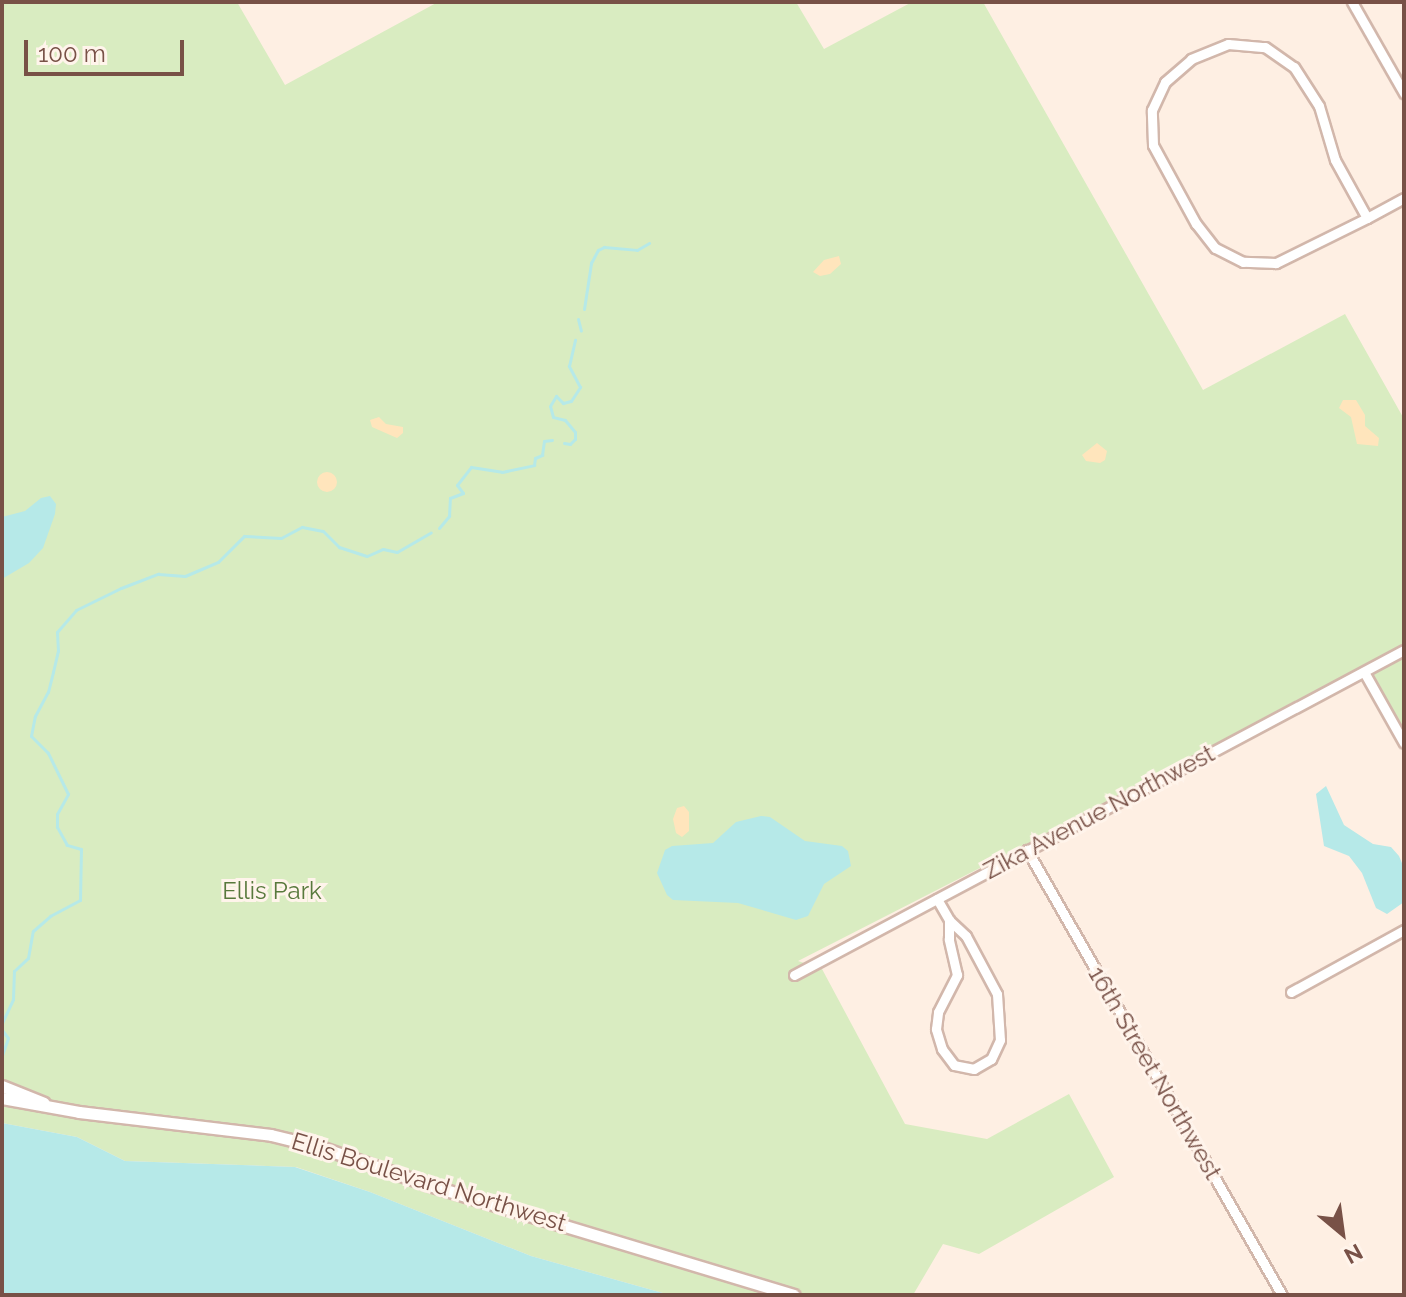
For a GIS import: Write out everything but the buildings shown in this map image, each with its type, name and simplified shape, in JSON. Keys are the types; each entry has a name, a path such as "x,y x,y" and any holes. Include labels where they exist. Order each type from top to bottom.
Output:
{"street":[{"path":"1352,2 1404,93"},
{"path":"1367,218 1335,160 1319,106 1305,81 1281,56 1265,47 1228,44 1191,59 1165,82 1152,110 1153,145 1196,224 1227,255 1259,264 1276,263 1367,218 1404,198"},
{"name":"Zika Avenue Northwest","path":"794,975 1404,650"},
{"path":"1364,672 1404,743"},
{"name":"16th Street Northwest","path":"1027,850 1282,1295"},
{"path":"937,899 949,920 966,936 997,994 1002,1021 1000,1040 991,1059 974,1069 954,1065 942,1049 936,1029 938,1012 957,975 949,939 949,920"},
{"path":"1291,992 1404,930"},
{"name":"Ellis Boulevard Northwest","path":"2,1086 55,1108"},
{"name":"Ellis Boulevard Northwest","path":"2,1098 55,1108 214,1126 320,1147 426,1184 794,1295"}],"green space":[{"name":"Ellis Park","path":"2,2 237,2 285,85 438,2 796,2 824,49 912,2 983,2 1203,390 1345,314 1404,419 1404,743 1363,672 798,961 822,969 905,1124 987,1139 1069,1094 1114,1177 979,1254 943,1244 913,1295 670,1295 531,1256 370,1192 296,1167 125,1161 77,1137 2,1123"}],"sand":[{"path":"839,256 841,264 830,274 820,276 813,272 824,260"},
{"path":"1343,400 1356,400 1365,415 1365,426 1379,438 1378,446 1357,444 1351,417 1339,408"},
{"path":"379,417 386,424 403,427 403,433 397,438 372,427 370,420"},
{"path":"1097,443 1107,451 1105,460 1100,463 1086,461 1082,455"},
{"path":"327,472 334,475 337,482 334,489 327,492 320,489 317,482 320,475"},
{"path":"684,806 689,812 689,831 682,837 676,833 673,819 677,808"}],"water":[{"path":"50,496 56,504 55,514 43,548 29,563 2,579 2,517 25,511 41,498"},
{"path":"1326,786 1344,825 1373,844 1391,847 1399,856 1404,868 1404,902 1387,914 1376,908 1362,873 1349,856 1324,846 1316,794"},
{"path":"770,817 805,841 842,846 848,851 851,866 824,884 808,916 796,920 738,903 673,900 667,895 657,873 665,850 672,846 713,843 736,822"},
{"path":"2,1123 77,1137 125,1161 295,1167 370,1192 531,1256 670,1295 2,1295"}],"waterway":[{"path":"584,309 591,263 598,250 604,247 637,250 649,243"},
{"path":"578,319 581,331"},
{"path":"564,443 570,444 575,439 575,432 565,420 553,417 550,406 556,396 563,403 571,401 580,387 569,366 575,340"},
{"path":"439,528 449,516 450,498 463,493 457,485 471,467 502,472 534,465 535,458 542,455 544,441 552,440"},
{"path":"2,1023 13,999 14,971 28,958 33,931 50,916 80,900 81,849 67,845 57,827 57,814 68,794 48,753 31,736 35,716 48,692 58,651 57,632 76,610 158,574 185,576 218,562 244,536 281,538 302,527 323,531 339,547 367,556 383,549 397,552 431,532"},
{"path":"2,1030 8,1038 2,1055"}]}
